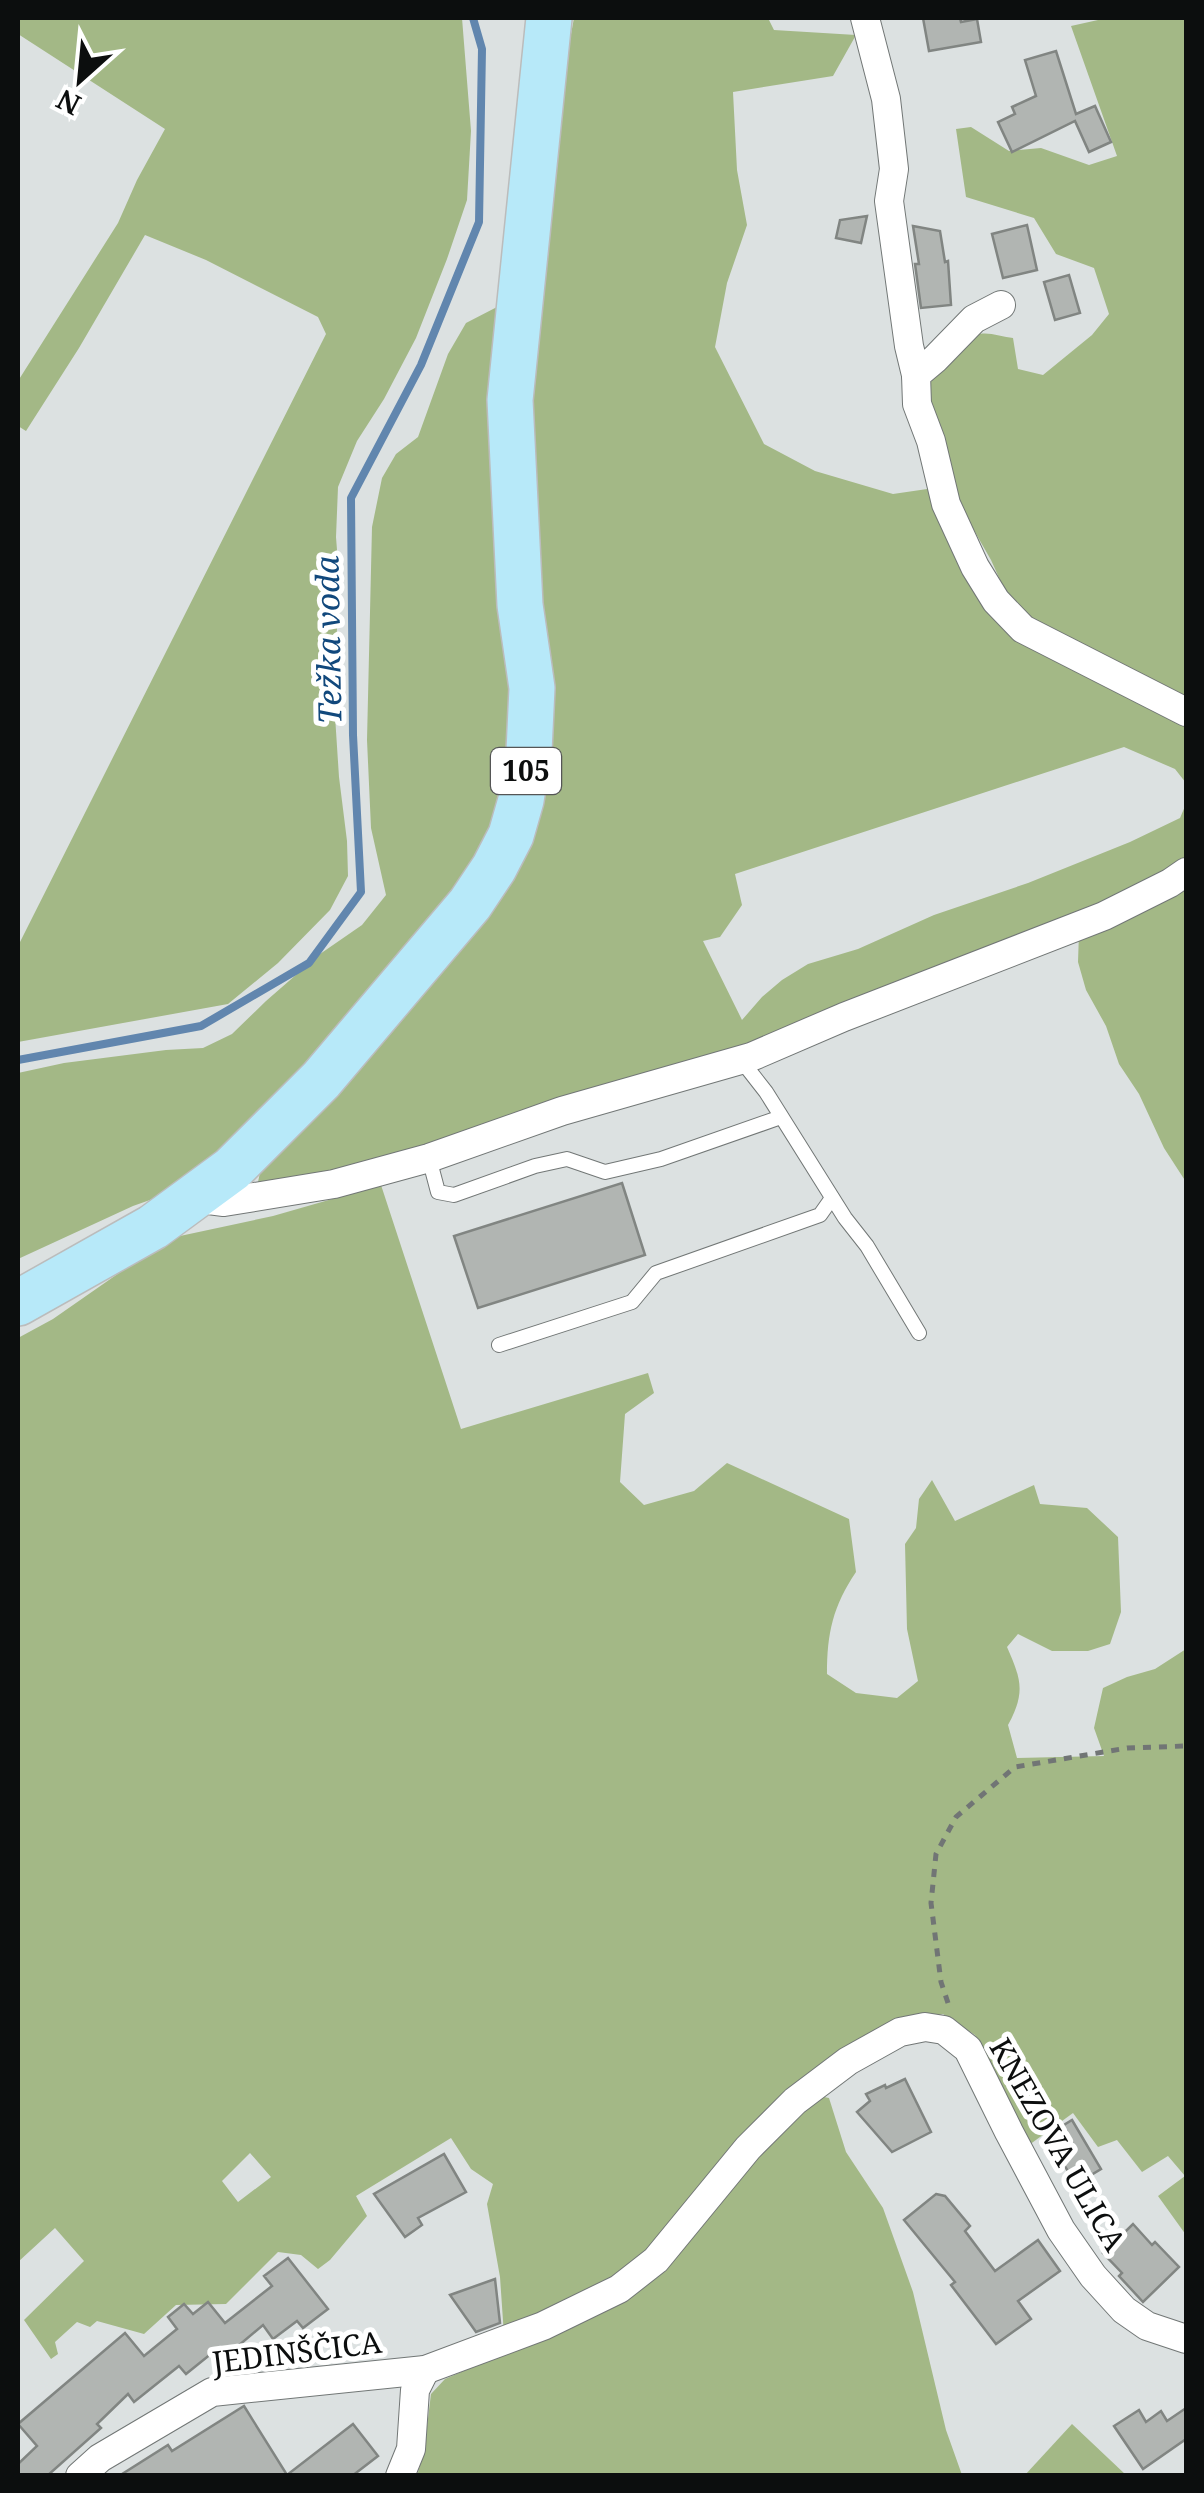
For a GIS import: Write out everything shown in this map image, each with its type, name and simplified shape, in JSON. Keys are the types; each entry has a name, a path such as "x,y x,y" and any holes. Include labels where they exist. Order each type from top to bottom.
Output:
{"main road":[{"name":"105","path":"18,1303 153,1227 232,1168 321,1080 470,904 511,835 529,751 532,688 520,605 510,400 550,18"}],"street":[{"path":"865,18 886,99 894,169 889,201 917,404 946,504 996,601 1023,629 1186,712"},
{"path":"916,375 974,319 1001,305"},
{"path":"193,1198 224,1202 334,1184 429,1158 562,1111 741,1059 1104,916 1186,872"},
{"name":"KNEZOVA ULICA","path":"425,2370 543,2326 619,2289 656,2260 748,2148 795,2101 848,2061 900,2032 925,2027 944,2030 968,2049 1061,2230 1093,2276 1124,2310 1147,2326 1186,2339"},
{"path":"400,2476 411,2449 415,2390 425,2370"},
{"name":"JEDINŠČICA","path":"80,2476 100,2458 212,2392 425,2370"}],"lane":[{"path":"741,1059 867,1246 920,1333"},
{"path":"429,1158 438,1192 454,1195 535,1166 567,1159 605,1172 662,1159 781,1117"},
{"path":"500,1345 632,1302 656,1273 820,1215 832,1198"}],"path":[{"path":"962,2044 941,1982 931,1903 936,1854 956,1817 1015,1767 1127,1748 1186,1746"}],"green space":[{"path":"18,18 462,18 471,131 467,200 447,259 416,338 357,441 338,487 339,576 333,685 348,876 330,910 278,963 228,1004 18,1042 18,946 326,334 318,317 206,260 145,235 26,431 18,426 18,381 118,223 165,129 18,34"},
{"path":"574,18 768,18 774,30 856,35 833,76 733,92 737,170 747,225 727,283 715,347 764,444 815,471 893,494 934,488 998,621 1047,657 1186,727 1186,783 1175,769 1124,747 735,874 742,905 720,937 703,941 742,1020 782,980 808,964 858,949 934,915 1130,842 1180,818 1186,804 1186,863 1135,895 756,1046 406,1155 266,1188 258,1182 261,1168 517,860 528,403 564,72"},
{"path":"1107,18 1186,18 1186,699 1031,619 1010,602 956,499 926,393 947,358 972,337 988,334 1013,338 1018,369 1043,375 1092,335 1109,314 1094,268 1056,254 1034,218 966,197 956,129 971,127 1009,151 1041,148 1089,165 1117,156 1071,26"},
{"path":"497,307 516,705 493,837 438,923 195,1184 133,1206 18,1259 18,1073 64,1063 203,1048 232,1034 320,954 362,925 386,895 371,828 367,740 372,527 382,478 396,454 418,437 448,354 466,323"},
{"path":"1186,889 1186,1182 1119,1064 1106,1026 1086,990 1078,962 1079,933"},
{"path":"381,1185 461,1429 648,1373 654,1393 625,1414 620,1482 644,1505 694,1491 727,1463 849,1519 856,1572 833,1620 827,1674 856,1693 897,1698 918,1681 907,1629 905,1544 916,1528 919,1499 932,1480 955,1521 1034,1485 1040,1504 1087,1508 1118,1537 1121,1612 1110,1644 1088,1651 1052,1651 1018,1634 1007,1647 1019,1686 1008,1725 1017,1758 1104,1756 1094,1728 1103,1688 1155,1669 1186,1649 1186,2235 1158,2196 1185,2176 1168,2156 1142,2172 1117,2140 1098,2147 1073,2113 1029,2145 975,2035 943,2014 888,2028 650,2256 598,2289 504,2335 500,2277 487,2204 493,2184 471,2169 451,2138 356,2196 367,2216 318,2269 301,2255 278,2252 226,2304 176,2305 144,2334 97,2321 90,2327 77,2322 55,2342 58,2354 51,2359 24,2320 84,2261 55,2228 18,2262 18,1338 53,1319 152,1250 180,1236 273,1216","holes":["250,2153 271,2177 238,2202 222,2181"]},
{"path":"819,2096 829,2098 846,2152 883,2208 913,2292 946,2430 962,2475 417,2476 431,2394 445,2379 568,2326"},
{"path":"1072,2424 1126,2475 1025,2475"}],"building":[{"path":"923,18 960,18 961,22 977,19 981,42 929,51"},
{"path":"1056,51 1076,114 1095,106 1111,142 1089,152 1075,121 1012,152 998,122 1015,114 1012,107 1036,96 1025,60"},
{"path":"867,216 861,243 836,238 840,220"},
{"path":"1027,225 1037,270 1003,278 992,234"},
{"path":"913,226 940,231 945,262 948,261 951,305 921,308"},
{"path":"1069,275 1080,313 1055,320 1044,282"},
{"path":"622,1183 645,1255 478,1308 454,1236"},
{"path":"905,2079 931,2132 892,2152 857,2112 870,2101 866,2094"},
{"path":"1072,2120 1101,2169 1076,2184 1046,2136"},
{"path":"444,2154 466,2192 418,2218 422,2225 405,2237 374,2194"},
{"path":"936,2194 945,2196 970,2226 965,2231 995,2271 1038,2240 1060,2271 1018,2301 1031,2319 996,2344 951,2285 955,2282 904,2220"},
{"path":"1133,2224 1179,2267 1143,2302 1103,2253 1120,2231"},
{"path":"288,2258 328,2309 303,2328 297,2321 273,2339 263,2325 219,2362 212,2353 186,2374 179,2366 134,2402 128,2394 97,2424 101,2428 47,2476 18,2476 18,2464 37,2446 18,2424 125,2333 144,2356 177,2329 168,2317 184,2304 193,2314 208,2302 225,2323 272,2286 264,2276"},
{"path":"495,2279 500,2323 476,2332 450,2295"},
{"path":"244,2406 287,2475 353,2424 378,2456 352,2476 119,2476 168,2445 172,2451"},
{"path":"1186,2408 1186,2439 1143,2469 1114,2426 1139,2410 1146,2422 1161,2411 1167,2421"}],"waterway":[{"name":"Težka voda","path":"18,1060 201,1026 309,963 361,892 353,735 351,498 421,365 479,222 482,49 473,18"}]}
